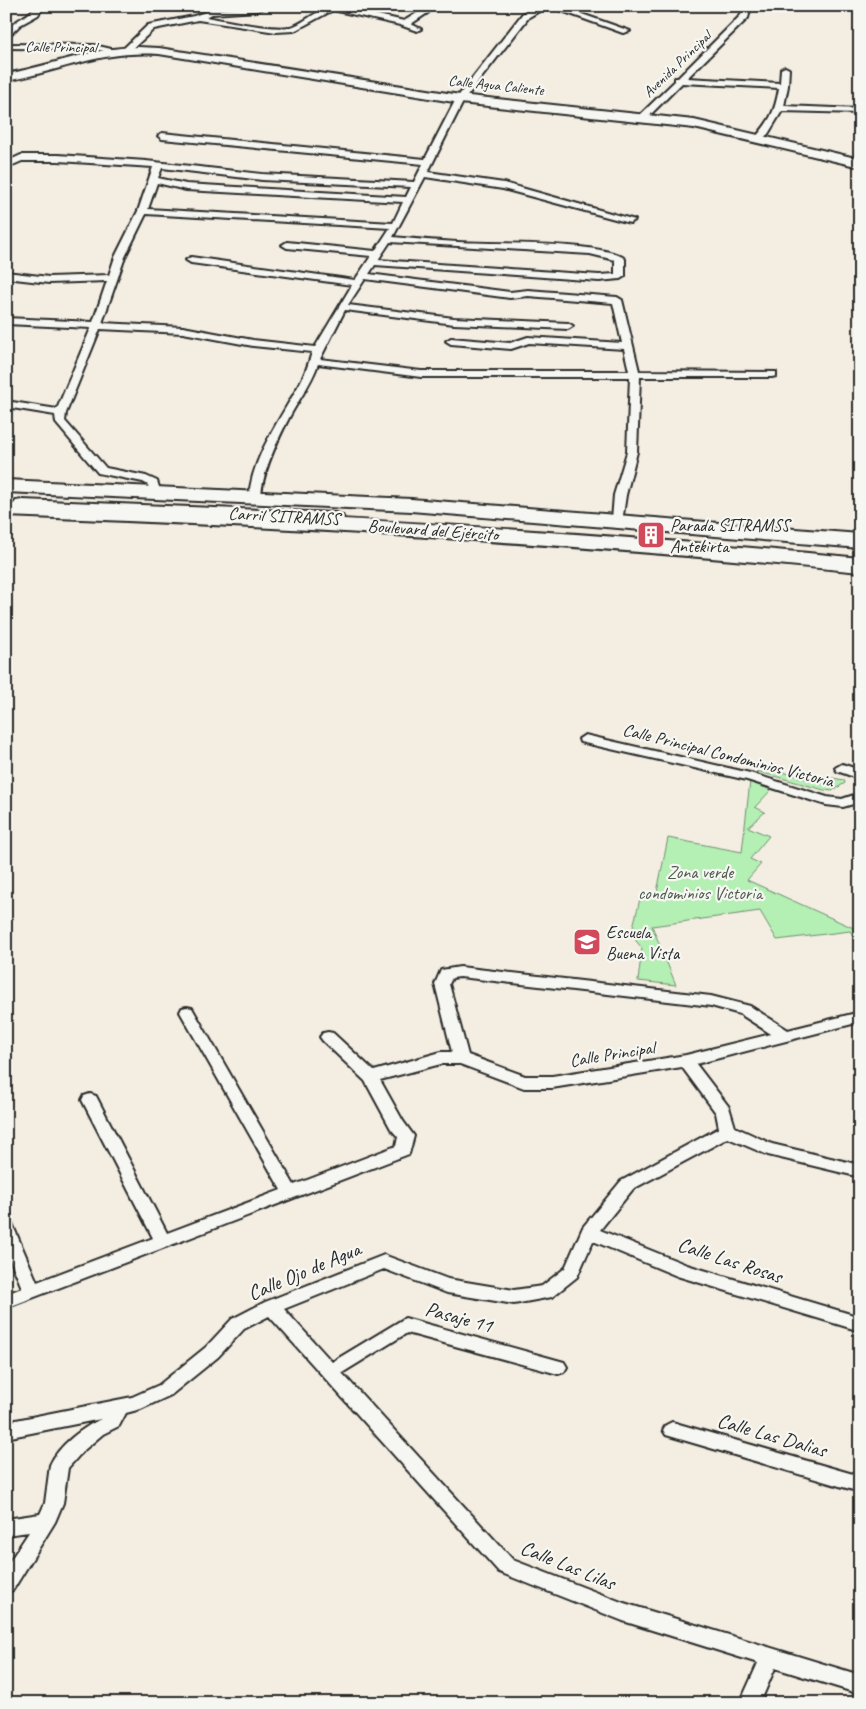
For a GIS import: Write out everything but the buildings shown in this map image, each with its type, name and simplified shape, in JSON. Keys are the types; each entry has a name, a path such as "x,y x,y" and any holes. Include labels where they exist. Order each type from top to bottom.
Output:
{"highway":[{"name":"Boulevard del Ejército","path":"6,486 411,505 618,520 860,541"},
{"name":"Boulevard del Ejército","path":"6,510 370,526 601,542 860,565"}],"main road":[{"name":"Calle Agua Caliente","path":"6,78 30,74 82,57 121,51 167,52 460,99 643,117 694,124 860,163"},
{"name":"Carril SITRAMSS","path":"6,491 364,506 571,520 860,545"},
{"name":"Carril SITRAMSS","path":"6,504 304,517 622,538 860,559"}],"street":[{"path":"6,37 16,23 35,12 40,6"},
{"path":"121,51 151,27 196,18 211,12 257,9 265,6"},
{"path":"255,497 256,481 284,417 307,380 318,350 342,307 396,226 460,99 526,15 544,6"},
{"path":"551,6 626,31"},
{"name":"Avenida Principal","path":"643,117 744,16 746,6"},
{"path":"196,18 276,30 294,29 334,7 405,24 417,29"},
{"path":"405,24 425,12"},
{"name":"Calle Principal","path":"6,46 94,47 121,51"},
{"path":"758,138 764,134 780,108 785,69"},
{"path":"678,80 784,86"},
{"path":"780,108 860,111"},
{"path":"162,136 427,162"},
{"path":"6,164 21,158 46,157 99,160 262,177 416,185"},
{"path":"154,492 153,483 146,479 102,470 60,421 61,413 96,327 120,257 143,211 158,166"},
{"path":"423,174 504,186 630,220"},
{"path":"153,180 186,187 410,200"},
{"path":"143,211 396,226"},
{"path":"288,245 462,269 521,271 599,278 620,276 620,259 611,254 386,239"},
{"path":"191,260 510,295 528,293 614,298 618,301 635,374 632,452 620,495 618,520"},
{"path":"6,275 49,280 113,278"},
{"path":"342,307 454,321 568,326"},
{"path":"6,321 183,330 253,343 318,350"},
{"path":"452,341 503,346 515,346 528,340 628,346"},
{"path":"314,361 421,374 772,374"},
{"path":"6,404 61,413"},
{"name":"Calle Principal Condominios Victoria","path":"586,739 750,777 826,801 843,804 860,797"},
{"path":"842,768 860,775"},
{"path":"461,1058 442,984 446,974 460,972 711,1001 746,1010 786,1036"},
{"path":"187,1012 291,1193"},
{"name":"Calle Principal","path":"371,1077 441,1058 461,1058 524,1082 552,1082 686,1061 860,1017"},
{"path":"6,1301 403,1150 406,1136 397,1125 371,1077 328,1036"},
{"path":"686,1061 723,1111 728,1131 768,1149 860,1171"},
{"path":"90,1100 163,1242"},
{"name":"Calle Ojo de Agua","path":"6,1430 135,1404 165,1390 212,1352 238,1324 271,1307 384,1262 446,1286 514,1297 546,1292 571,1272 589,1232 627,1185 728,1131"},
{"path":"6,1228 32,1291"},
{"name":"Calle Las Rosas","path":"589,1232 684,1271 860,1324"},
{"name":"Calle Las Lilas","path":"271,1307 506,1566 623,1612 860,1686"},
{"name":"Pasaje 11","path":"330,1372 405,1325 558,1367"},
{"path":"6,1584 46,1522 54,1503 59,1465 76,1445 97,1429 113,1421 120,1407"},
{"name":"Calle Las Dalias","path":"672,1430 860,1484"},
{"path":"6,1527 46,1522"},
{"path":"750,1703 770,1657"}],"green space":[{"path":"758,765 818,782 821,776 844,780 845,783 832,791 824,790 756,771"},
{"name":"Zona verde condominios Victoria","path":"750,781 771,790 755,807 765,812 748,827 769,836 750,859 761,864 747,880 860,931 860,947 850,931 777,940 760,911 652,926 676,985 638,981 642,948 631,935 641,895 656,897 668,838 742,852"}],"place":[{"name":"Parada SITRAMSS Antekirta","path":"651,535"},
{"name":"Escuela Buena Vista","path":"587,942"}]}
